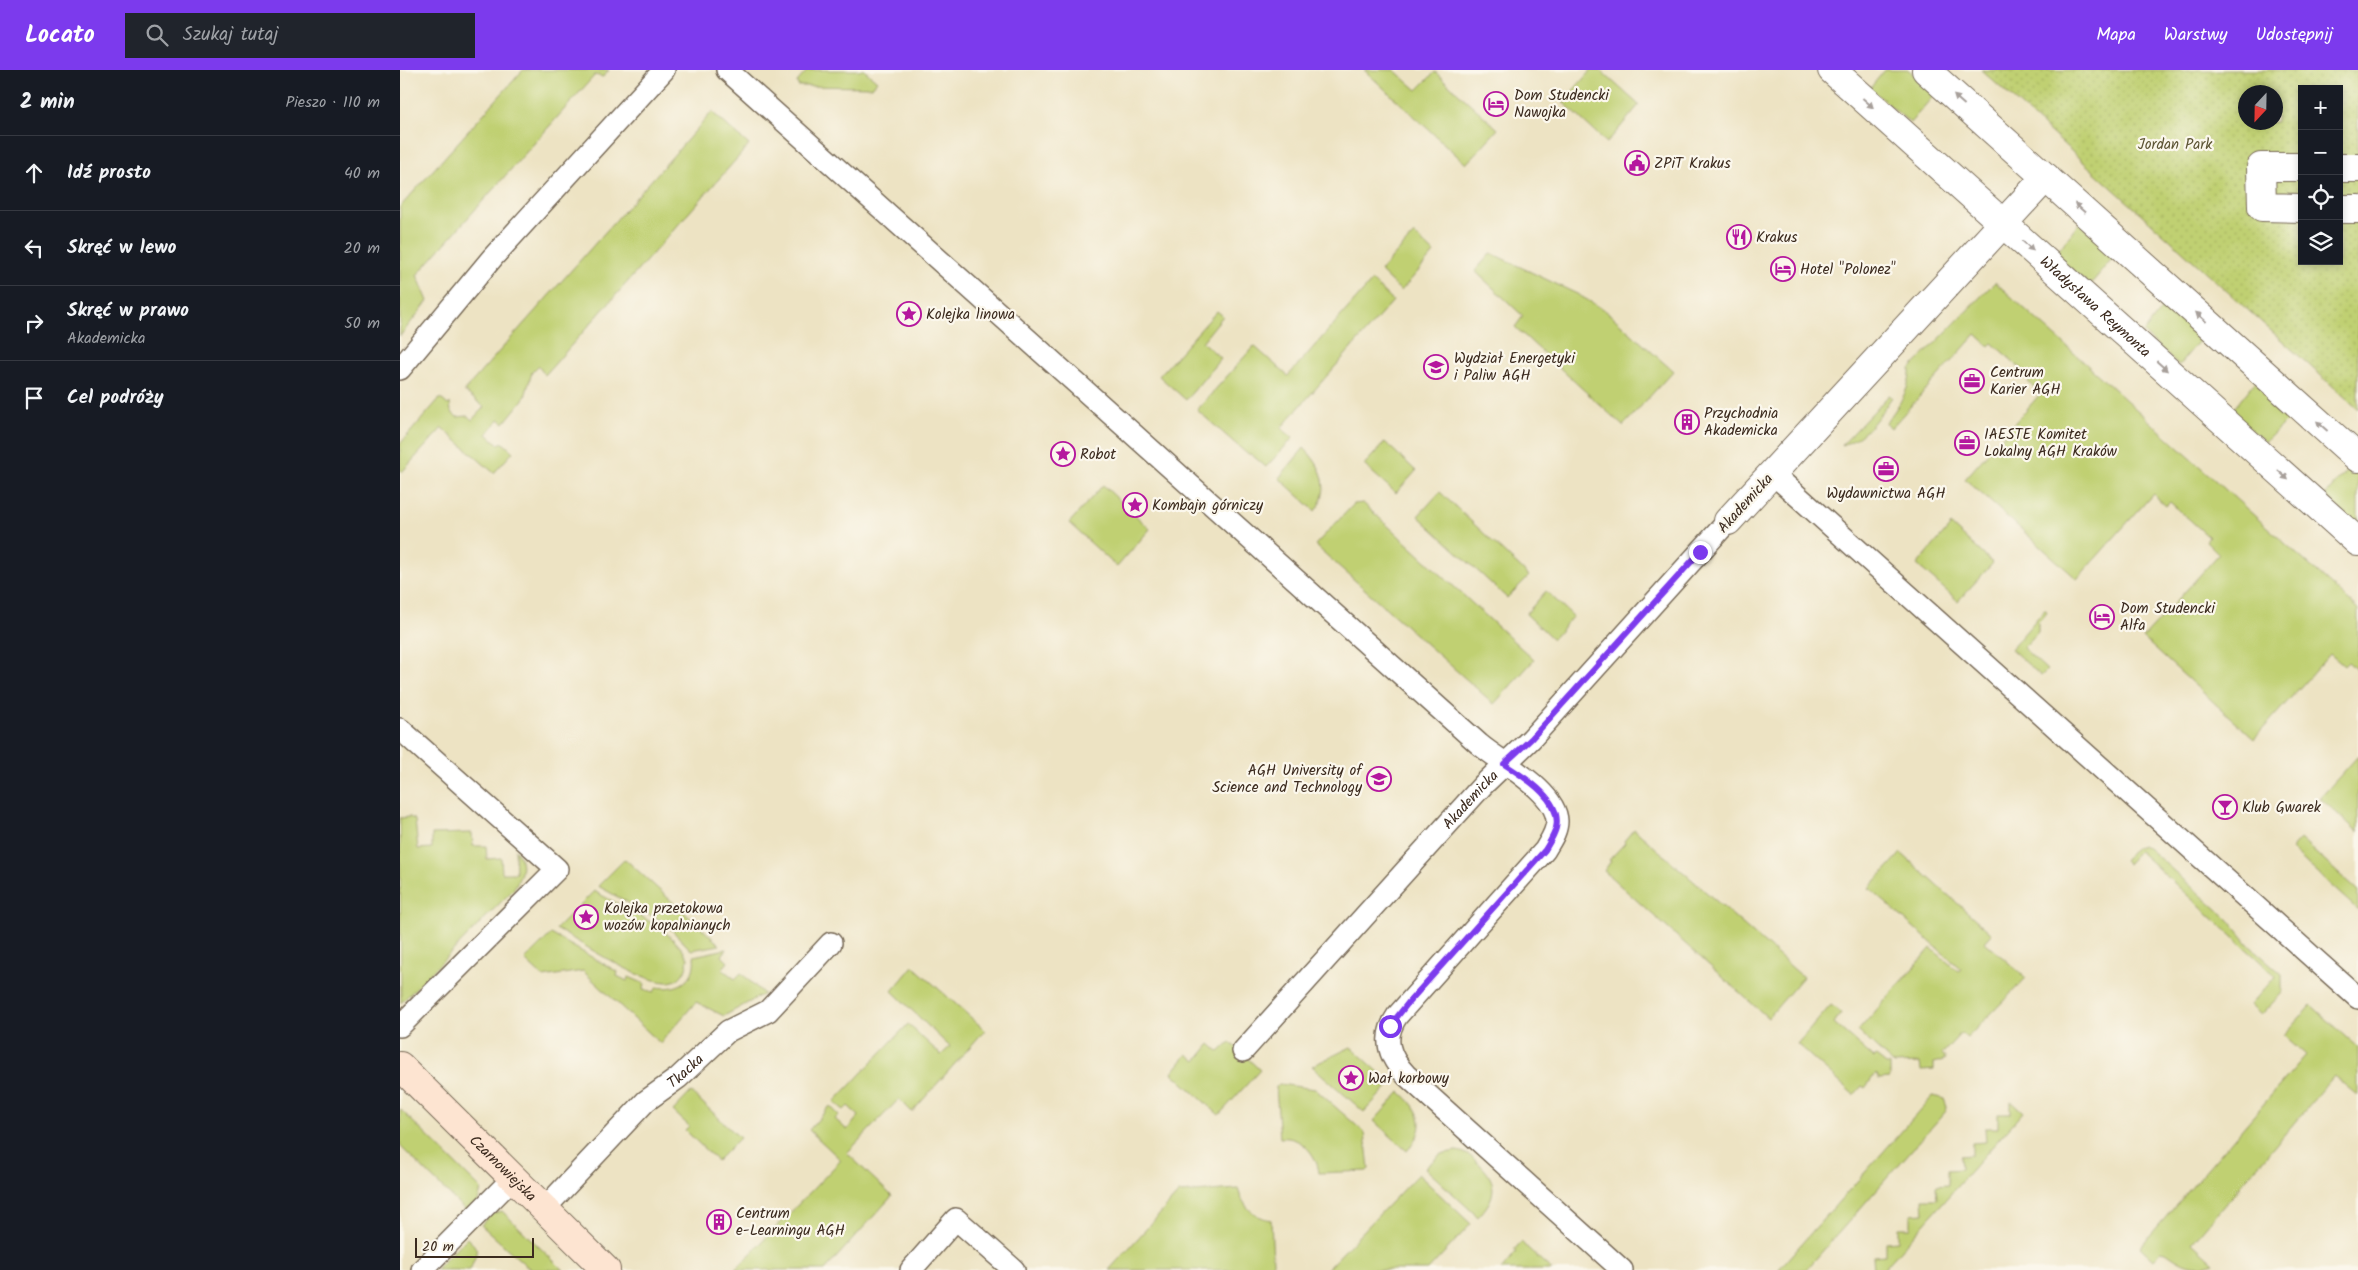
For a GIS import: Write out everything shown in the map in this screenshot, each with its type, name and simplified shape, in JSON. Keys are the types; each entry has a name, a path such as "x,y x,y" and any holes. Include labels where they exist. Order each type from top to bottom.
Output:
{"main road":[{"name":"Czarnowiejska","path":"400,1066 606,1270"}],"street":[{"name":"Władysława Reymonta","path":"1832,70 2358,542"},
{"path":"1926,70 2358,458"},
{"path":"2298,168 2262,167 2262,207 2298,208"},
{"path":"2343,168 2358,168"},
{"name":"Akademicka","path":"1728,521 2046,177"},
{"path":"2343,209 2358,209"}],"lane":[{"path":"400,369 493,257 664,70"},
{"path":"727,70 1478,744 1522,775 1549,801 1556,815 1556,829 1545,850 1397,1016 1389,1030 1388,1043 1396,1063 1406,1075 1622,1270"},
{"path":"1772,473 2358,998"},
{"name":"Akademicka","path":"1243,1051 1483,785 1531,739 1728,521"},
{"path":"400,729 556,869 400,1026"},
{"name":"Tkacka","path":"544,1209 646,1101 678,1078 728,1031 768,1011 832,943"},
{"path":"422,1270 513,1178"},
{"path":"911,1270 956,1219 1014,1270"}],"green space":[{"path":"523,70 609,70 603,77 595,75 417,275 428,301 400,336 400,207"},
{"path":"808,70 864,70 877,81 872,87 798,86 797,82"},
{"path":"1364,70 1394,70 1417,90 1435,72 1498,129 1466,164"},
{"path":"1591,70 1600,70 1639,105 1607,143 1563,102"},
{"path":"1885,70 1909,70 1935,94 1910,123 1870,88"},
{"name":"Jordan Park","path":"1981,70 2358,70 2358,409"},
{"path":"712,112 749,145 545,375 538,366 532,372 525,397 504,423 499,419 487,434 499,445 502,442 513,452 494,473 442,428 402,472 400,470 400,444 440,398 448,405 450,403 451,412 457,417 468,416 472,420 484,407 464,391"},
{"path":"2079,223 2115,255 2090,285 2055,255"},
{"path":"1414,234 1434,253 1401,291 1380,271"},
{"path":"1491,253 1577,294 1606,311 1673,371 1623,426 1515,327 1523,316 1475,271"},
{"path":"1372,281 1393,301 1281,428 1293,438 1266,467 1252,455 1246,453 1197,410 1254,346 1288,376"},
{"path":"1995,282 2358,609 2358,671 2348,662 2344,666 2330,654 2254,739 2143,638 2219,554 2206,541 2209,537 2170,502 2166,506 2153,494 2077,579 1965,479 2041,393 2028,382 2031,377 1992,343 1989,346 1976,334 1891,428 1886,423 1906,391 1910,369"},
{"path":"2167,302 2204,335 2179,365 2143,333"},
{"path":"1217,311 1223,316 1202,342 1221,358 1186,400 1159,376"},
{"path":"2255,382 2292,415 2265,442 2231,412"},
{"path":"1889,395 1892,397 1871,426 1851,442 1842,445"},
{"path":"1385,442 1416,471 1396,493 1364,465"},
{"path":"1304,448 1316,462 1323,478 1323,494 1315,511 1279,478"},
{"path":"2350,466 2358,473 2358,520 2355,524 2325,496"},
{"path":"1103,485 1150,529 1117,567 1069,523"},
{"path":"1440,492 1529,576 1507,598 1418,516"},
{"path":"1363,503 1534,660 1494,704 1315,545 1354,504"},
{"path":"1951,525 1993,563 1958,601 1917,565"},
{"path":"1546,591 1573,616 1553,639 1526,614"},
{"path":"2045,609 2047,612 2038,622 2038,632 2023,648 2047,670 2041,676 2011,649"},
{"path":"2358,756 2358,832 2320,798"},
{"path":"410,817 415,820 418,849 432,848 432,834 472,833 473,846 486,846 487,859 501,858 502,873 516,873 515,849 519,854 522,865 520,875 513,890 401,1003 400,818"},
{"path":"1634,829 1803,977 1768,1018 1604,871 1611,861 1609,860 1625,843 1624,841"},
{"path":"2300,839 2358,891 2358,910 2291,849"},
{"path":"2142,845 2149,849 2228,919 2250,946 2282,974 2282,993 2261,1015 2250,1005 2276,976 2139,851 2127,864 2124,861 2136,847"},
{"path":"1901,853 1992,934 1985,942 2026,978 1967,1038 1961,1033 1942,1054 1946,1059 1934,1063 1934,1070 1921,1071 1920,1063 1894,1064 1858,1031 1931,948 1958,971 1961,969 1869,888"},
{"path":"625,859 720,945 691,950 665,923 598,886"},
{"path":"594,891 646,919 670,936 680,946 688,958 685,971 680,978 667,982 641,976 556,929"},
{"path":"551,934 618,972 617,976 627,981 629,977 645,984 643,989 654,992 657,987 672,987 684,982 692,972 694,956 726,949 722,956 728,962 722,969 735,979 741,973 764,994 724,1016 696,1002 660,1043 583,971 543,977 525,960"},
{"path":"913,966 985,1030 912,1112 899,1099 847,1153 892,1196 825,1270 735,1270 841,1160 809,1130 830,1106 839,1115 835,1119 847,1130 859,1116 848,1106 844,1110 834,1102 908,1024 941,1055 950,1047 892,991"},
{"path":"1831,1005 1841,1013 1834,1023 1874,1058 1876,1056 1886,1064 1890,1064 1890,1078 1879,1079 1876,1073 1865,1088 1862,1086 1854,1095 1797,1044"},
{"path":"2311,1005 2358,1047 2358,1096 2334,1076 2192,1243 2214,1263 2200,1266 2189,1265 2161,1251 2154,1260 2140,1247 2306,1055 2284,1035"},
{"path":"1230,1042 1260,1070 1219,1115 1172,1073 1187,1054 1196,1061 1210,1044 1219,1052"},
{"path":"1351,1047 1391,1083 1364,1112 1312,1066"},
{"path":"1279,1084 1315,1089 1365,1133 1369,1169 1367,1171 1319,1173 1315,1159 1306,1147 1294,1140 1280,1138 1276,1087"},
{"path":"691,1092 740,1138 717,1161 685,1130 689,1126 673,1111"},
{"path":"1400,1092 1413,1106 1420,1120 1418,1134 1407,1151 1374,1121"},
{"path":"1933,1096 1944,1099 1947,1107 1946,1111 1806,1270 1778,1270"},
{"path":"2011,1101 2023,1112 1883,1270 1874,1270 1873,1256 1886,1255 1886,1242 1898,1241 1898,1228 1911,1228 1911,1214 1924,1213 1923,1199 1937,1199 1936,1186 1948,1185 1948,1170 1961,1169 1960,1156 1972,1155 1972,1143 1986,1142 1985,1128 1998,1128 1998,1114 2011,1114"},
{"path":"400,1109 481,1189 478,1202 467,1212 400,1146"},
{"path":"1456,1151 1465,1153 1475,1160 1484,1169 1492,1182 1492,1196 1478,1217 1425,1168 1441,1154"},
{"path":"1418,1174 1471,1224 1428,1270 1326,1270"},
{"path":"1238,1189 1243,1201 1250,1210 1265,1219 1271,1220 1273,1263 1266,1270 1109,1270 1179,1193"},
{"path":"502,1211 563,1270 531,1270 481,1225 491,1214"},
{"path":"467,1238 478,1249 470,1270 435,1270"},
{"path":"1521,1242 1552,1270 1501,1270 1516,1252 1514,1250"}],"place":[{"name":"Dom Studencki Nawojka","path":"1496,104"},
{"name":"ZPiT Krakus","path":"1637,163"},
{"name":"Krakus","path":"1739,237"},
{"name":"Hotel \"Polonez\"","path":"1783,269"},
{"name":"Kolejka linowa","path":"909,314"},
{"name":"Wydział Energetyki i Paliw AGH","path":"1436,367"},
{"name":"Centrum Karier AGH","path":"1972,381"},
{"name":"Przychodnia Akademicka","path":"1687,422"},
{"name":"IAESTE Komitet Lokalny AGH Kraków","path":"1967,443"},
{"name":"Robot","path":"1063,454"},
{"name":"Wydawnictwa AGH","path":"1886,469"},
{"name":"Kombajn górniczy","path":"1135,505"},
{"name":"Dom Studencki Alfa","path":"2102,617"},
{"name":"AGH University of Science and Technology","path":"1379,779"},
{"name":"Klub Gwarek","path":"2225,807"},
{"name":"Kolejka przetokowa wozów kopalnianych","path":"586,917"},
{"name":"Wał korbowy","path":"1351,1078"},
{"name":"Centrum e-Learningu AGH","path":"719,1222"}],"route":[{"path":"1390,1026 1408,1003 1545,850 1553,836 1557,822 1553,807 1549,801 1522,775 1504,764 1531,739 1700,552"}]}
